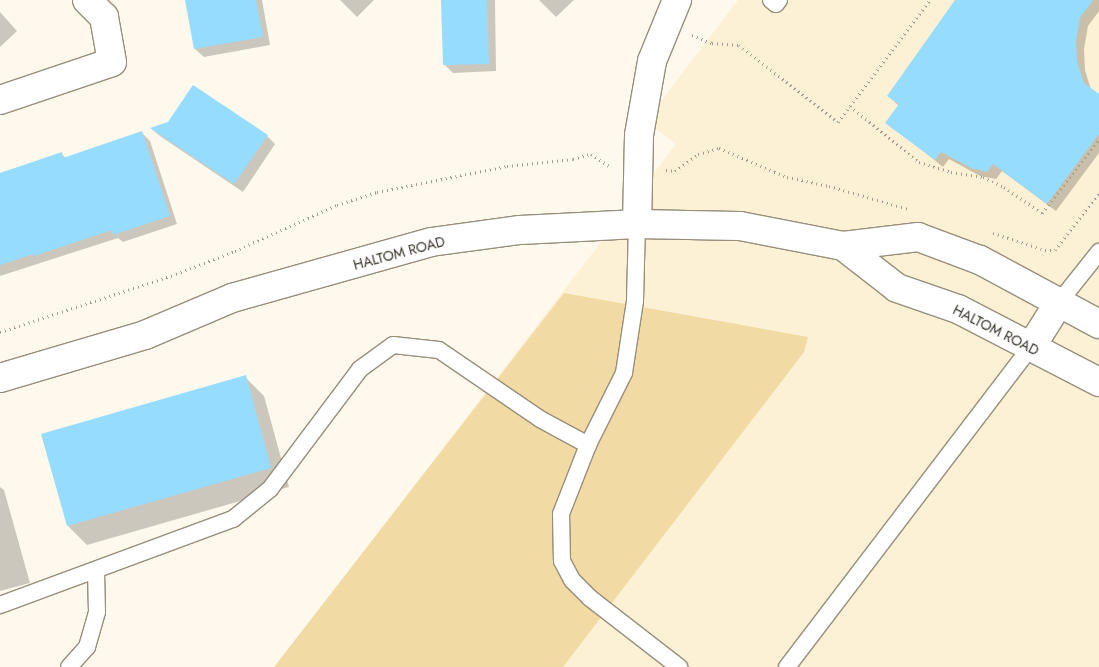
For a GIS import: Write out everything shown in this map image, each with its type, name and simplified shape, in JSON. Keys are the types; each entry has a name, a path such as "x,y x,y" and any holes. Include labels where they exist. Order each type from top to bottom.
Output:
{"main road":[{"path":"0,100 112,62 104,17 87,0"},
{"path":"637,224 639,135 652,61 672,12"},
{"name":"HALTOM ROAD","path":"0,378 145,335 232,298 431,242 520,230 637,224 740,226 843,246 918,237 980,260 1060,301 1099,324"},
{"name":"HALTOM ROAD","path":"843,246 897,288 958,308 1099,382"},
{"path":"1031,347 1060,301"}],"lane":[{"path":"771,0 776,4 779,0"},
{"path":"637,224 635,301 624,373 588,445 561,514 562,560 572,580 590,598 679,667"},
{"path":"1060,301 1099,252"},
{"path":"0,605 233,519 270,489 360,369 393,345 439,350 540,419 588,445"},
{"path":"787,667 1031,347"},
{"path":"69,667 87,647 98,612 96,570"}],"path":[{"path":"672,12 712,43 739,45 838,122 930,0"},
{"path":"850,106 919,162 951,172 983,177 1004,187 1042,213 1099,139"},
{"path":"675,171 698,154 719,148 786,177 829,186 912,210"},
{"path":"0,332 176,274 235,251 337,205 377,192 506,166 573,159"},
{"path":"985,231 1045,250 1055,250 1099,192"}],"shaded area":[{"path":"738,0 1099,0 1099,667 275,667 676,144 646,121"},
{"path":"564,293 808,337 804,352 563,667 274,667"}],"building":[{"path":"185,0 256,0 263,37 194,49"},
{"path":"441,0 487,0 489,64 443,65"},
{"path":"955,0 1093,0 1080,18 1076,41 1077,61 1084,83 1099,94 1099,134 1047,204 993,164 987,172 971,168 941,152 935,160 885,123 899,104 887,96"},
{"path":"193,85 268,135 234,184 150,128 168,122"},
{"path":"142,131 170,216 113,235 112,230 34,256 33,254 0,265 0,173 62,152 63,158"},
{"path":"246,375 271,468 67,526 41,434"}]}
